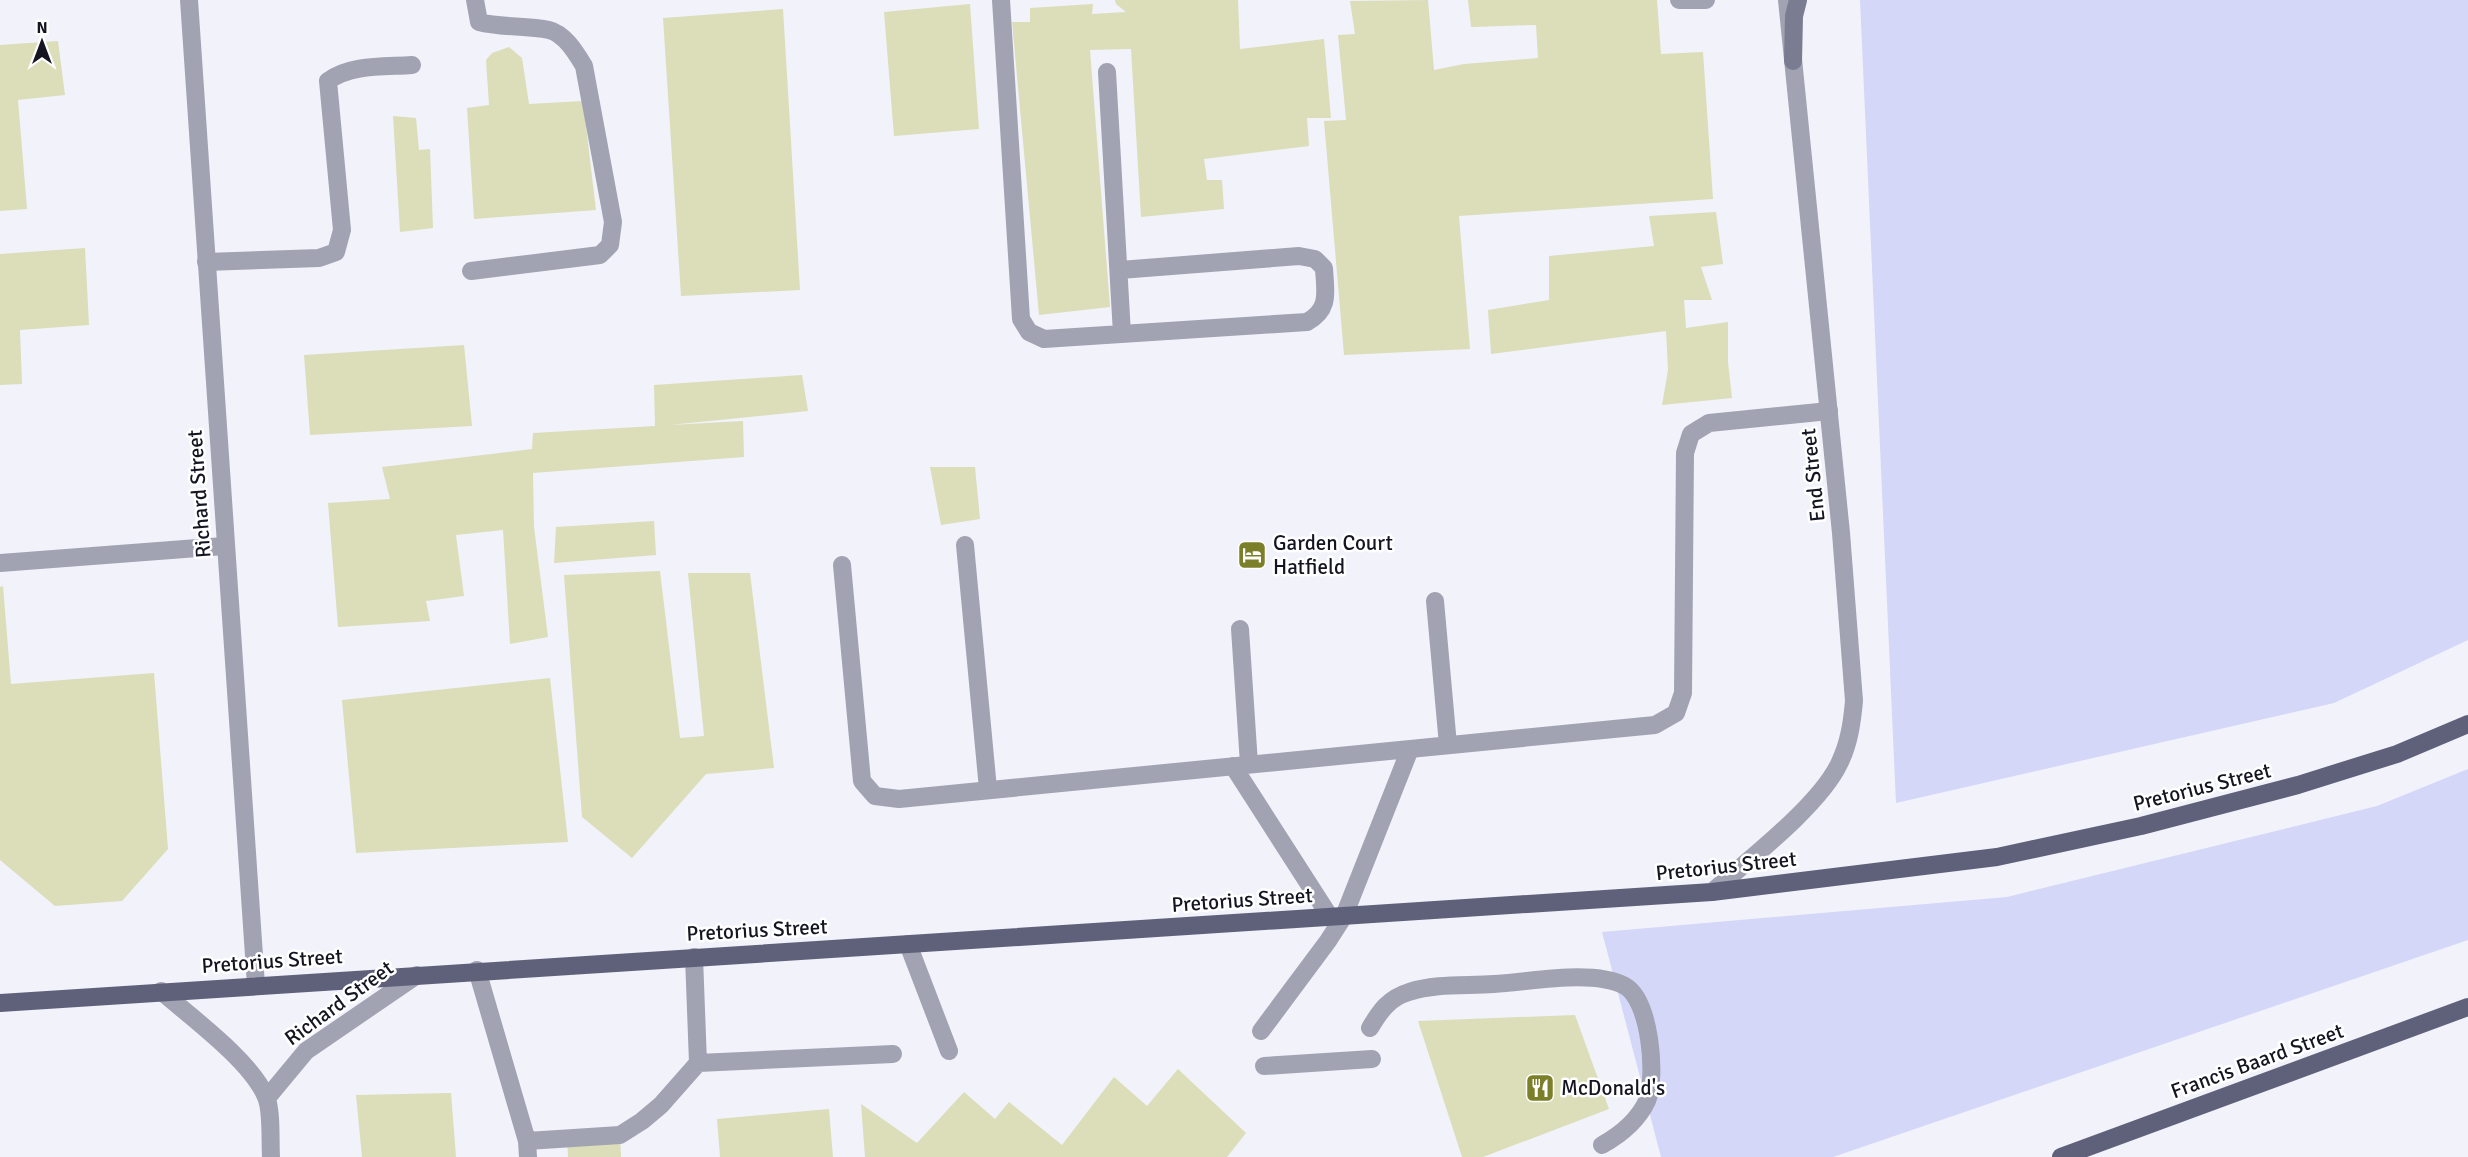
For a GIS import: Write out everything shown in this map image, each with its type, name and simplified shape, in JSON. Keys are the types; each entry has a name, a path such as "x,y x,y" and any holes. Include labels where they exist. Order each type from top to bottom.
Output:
{"main road":[{"path":"1793,61 1794,16 1798,0"},
{"name":"Pretorius Street","path":"0,1003 477,970 1712,892 1997,857 2141,826 2298,785 2397,754 2468,724"},
{"name":"Francis Baard Street","path":"2061,1157 2468,1007"}],"street":[{"name":"Richard Street","path":"189,0 224,546 256,985"},
{"path":"471,271 600,255 610,245 613,222 584,66 572,47 551,30 497,27 479,22 476,0"},
{"path":"1001,0 1021,319 1029,332 1044,339 1307,321 1318,316 1326,301 1324,268 1315,259 1299,256 1120,270"},
{"path":"1679,0 1706,0"},
{"name":"End Street","path":"1712,892 1821,791 1838,766 1852,725 1853,670 1787,0"},
{"path":"206,262 319,258 336,252 342,230 328,81 336,75 354,70 412,65"},
{"path":"1107,72 1122,334"},
{"path":"842,565 862,781 875,796 898,799 1655,725 1676,713 1683,693 1685,453 1691,434 1708,423 1829,411"},
{"path":"965,545 988,789"},
{"path":"0,563 224,546"},
{"path":"1435,601 1448,745"},
{"path":"1240,629 1241,765 1337,916"},
{"path":"1261,1031 1328,941 1410,748"},
{"path":"908,944 949,1051"},
{"path":"477,970 528,1149 620,1135 655,1110 698,1063 694,957"},
{"name":"Richard Street","path":"267,1098 306,1051 417,975"},
{"path":"1371,1029 1389,1002 1409,992 1434,987 1569,978 1614,982 1626,987 1635,995 1642,1008 1651,1057 1651,1080 1647,1100 1640,1113 1618,1135 1602,1145"},
{"path":"161,991 254,1075 267,1098 272,1157"},
{"path":"698,1063 893,1054"},
{"path":"1264,1066 1372,1059"}],"shaded area":[{"path":"1860,0 2468,0 2468,640 2334,703 1896,803"},
{"path":"2468,769 2468,940 1833,1157 1661,1157 1602,932 2007,897 2377,806"}],"building":[{"path":"1115,0 1238,0 1240,49 1324,39 1331,118 1307,118 1309,146 1204,159 1207,180 1222,180 1224,209 1141,217 1131,49 1090,50 1110,307 1039,315 1012,22 1030,22 1030,8 1093,4 1092,14 1126,12 1116,4"},
{"path":"1428,0 1434,70 1464,64 1538,58 1536,25 1471,27 1468,0 1657,0 1661,54 1703,52 1713,199 1459,216 1470,349 1344,355 1324,121 1346,120 1338,35 1355,34 1350,1"},
{"path":"970,4 979,129 894,136 884,12"},
{"path":"783,9 800,290 681,296 663,18"},
{"path":"58,41 65,95 18,100 27,209 0,211 0,45"},
{"path":"509,47 522,58 529,104 583,101 596,210 474,219 467,108 489,105 486,60 492,53"},
{"path":"393,116 416,118 419,150 430,149 433,228 400,232"},
{"path":"1716,212 1723,264 1701,267 1712,300 1684,300 1686,328 1728,322 1728,362 1732,398 1662,405 1668,370 1666,331 1491,354 1488,310 1549,300 1549,256 1654,246 1649,216"},
{"path":"85,248 89,325 20,330 22,384 0,385 0,254"},
{"path":"464,345 472,426 310,435 304,355"},
{"path":"802,375 808,411 670,425 743,421 744,457 533,473 534,527 548,637 510,644 503,530 456,535 464,596 426,601 430,621 338,627 328,503 390,499 382,467 532,449 533,433 655,426 654,385"},
{"path":"930,467 975,467 980,519 941,525"},
{"path":"654,521 656,555 554,563 556,527"},
{"path":"660,571 680,738 704,736 688,573 750,573 774,768 706,774 632,858 582,817 564,575"},
{"path":"3,586 11,684 154,673 168,849 122,901 55,906 0,860 0,587"},
{"path":"550,678 568,842 356,853 342,700"},
{"path":"1575,1015 1609,1109 1483,1157 1462,1157 1418,1021"},
{"path":"1178,1069 1246,1133 1227,1157 865,1157 861,1104 917,1143 964,1092 995,1119 1009,1102 1062,1145 1114,1077 1147,1106"},
{"path":"451,1093 456,1157 362,1157 356,1095"},
{"path":"829,1109 833,1157 720,1157 717,1119"},
{"path":"620,1135 621,1157 568,1157 567,1138"}],"place":[{"name":"Garden Court Hatfield","path":"1252,555"},
{"name":"McDonald's","path":"1540,1088"}]}
